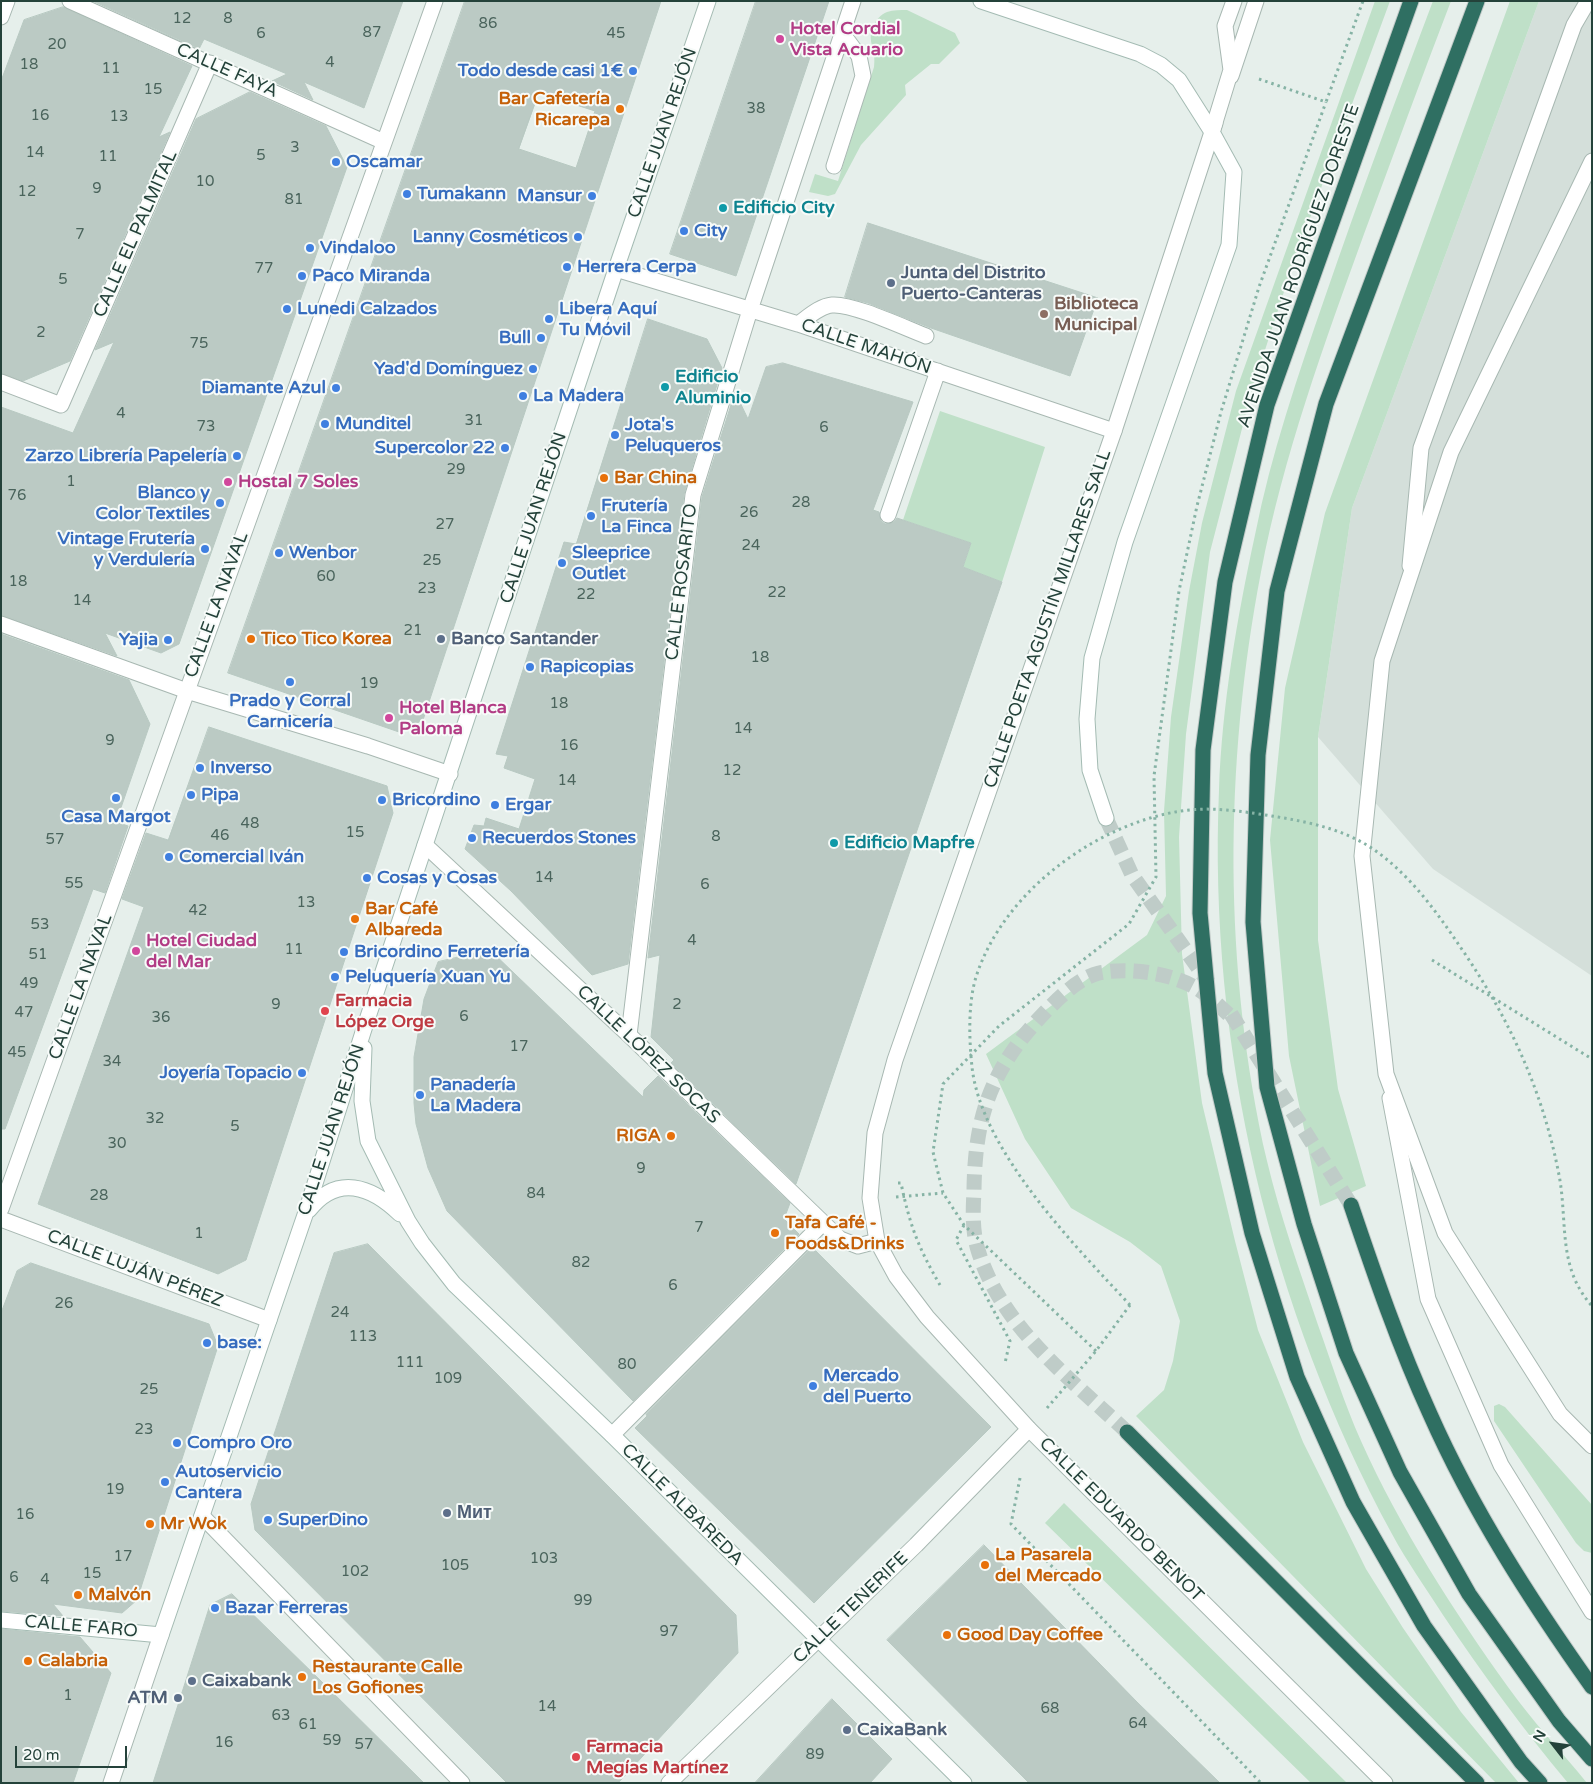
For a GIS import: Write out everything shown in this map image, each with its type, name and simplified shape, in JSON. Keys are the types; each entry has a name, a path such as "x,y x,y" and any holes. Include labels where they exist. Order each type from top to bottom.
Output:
{"highway":[{"name":"AVENIDA JUAN RODRÍGUEZ DORESTE","path":"1411,1 1267,405 1225,582 1203,750 1200,913 1215,1073 1252,1233 1297,1377 1353,1502 1424,1626 1521,1762 1540,1783"},
{"path":"1477,1 1326,404 1277,591 1258,755 1253,922 1267,1087 1304,1224 1346,1353 1400,1472 1469,1594 1559,1721 1592,1760"},
{"path":"1351,1205 1400,1344 1430,1416 1474,1502 1522,1584 1592,1687"},
{"path":"1127,1432 1477,1783"}],"street":[{"path":"1,17 7,1"},
{"name":"CALLE FAYA","path":"70,1 384,142"},
{"name":"CALLE LA NAVAL","path":"1,1210 435,1"},
{"name":"CALLE JUAN REJÓN","path":"111,1783 305,1215 364,1029 616,269 708,1"},
{"name":"CALLE ROSARITO","path":"629,1036 692,495 750,310 853,1"},
{"path":"981,1 1140,54 1161,65 1179,80 1212,132 1234,172 1229,245 1125,542 1092,658 1087,718 1090,770 1106,818"},
{"path":"1212,132 1231,70 1225,26 1234,1"},
{"name":"CALLE POETA AGUSTÍN MILLARES SALL","path":"877,1241 870,1198 874,1134 894,1060 1114,431 1256,1"},
{"path":"1409,580 1421,448 1583,1"},
{"path":"1574,25 1588,1"},
{"path":"834,166 863,76 859,56 842,33"},
{"name":"CALLE EL PALMITAL","path":"1,382 61,404 210,64"},
{"path":"1592,161 1451,452 1382,661 1362,856 1386,1074 1428,1299 1501,1465 1592,1612"},
{"name":"CALLE MAHÓN","path":"616,269 798,324 1114,431"},
{"path":"798,324 816,311 832,305 855,309 926,336"},
{"path":"888,515 938,372"},
{"path":"1,624 186,691 368,746 450,774"},
{"name":"CALLE LÓPEZ SOCAS","path":"425,845 629,1036 840,1239 858,1246 877,1241"},
{"name":"CALLE ALBAREDA","path":"364,1029 362,1101 368,1142 408,1220 422,1243 454,1284 612,1435 817,1640 964,1783"},
{"path":"1386,1074 1445,1233 1560,1414 1592,1446"},
{"name":"CALLE ALBAREDA","path":"305,1215 319,1197 330,1190 357,1188 372,1193 390,1204 408,1220"},
{"name":"CALLE LUJÁN PÉREZ","path":"1,1219 269,1320"},
{"path":"612,1435 823,1223"},
{"name":"CALLE EDUARDO BENOT","path":"877,1241 896,1276 927,1317 1029,1429 1385,1783"},
{"name":"CALLE TENERIFE","path":"669,1783 916,1545 1029,1429"},
{"path":"202,1516 462,1783"},
{"name":"CALLE FARO","path":"1,1620 161,1635"}],"path":[{"path":"1096,1351 964,1225 943,1193 933,1152 943,1084 999,1026 1129,924 1156,877 1154,776 1179,591 1197,506 1221,412 1259,287 1363,1"},
{"path":"1232,71 1326,102"},
{"path":"1040,1403 1046,1409 1096,1351 1130,1305 1051,1217 1026,1183 991,1126 978,1095 972,1068 972,1004 975,979 985,955 1005,922 1029,891 1054,868 1114,831 1152,816 1185,810 1211,809 1303,821 1330,828 1355,838 1381,854 1412,884 1440,916 1484,982 1508,1026 1534,1082 1559,1174 1568,1260 1573,1278 1592,1306"},
{"path":"1432,960 1592,1060"},
{"path":"901,1183 909,1219 920,1252 942,1288"},
{"path":"904,1196 943,1193"},
{"path":"964,1225 956,1240 1010,1341 1005,1363"},
{"path":"998,1356 1011,1370"},
{"path":"1022,1472 1011,1524 1261,1783"}],"shaded area":[{"path":"1539,1 1592,1 1592,976 1433,869 1318,737 1352,508"}],"green space":[{"path":"1375,1 1390,1 1293,264 1252,390 1210,552 1186,734 1179,837 1182,954 1202,1103 1235,1241 1258,1330 1303,1442 1366,1569 1403,1628 1461,1712 1519,1783 1496,1783 1136,1416 1164,1390 1173,1361 1180,1321 1161,1266 1130,1242 1071,1208 1025,1139 986,1054 1147,935 1166,896 1164,811 1171,717 1189,591 1202,523 1236,391"},
{"path":"1433,1 1451,1 1364,234 1306,401 1281,486 1261,572 1240,718 1235,792 1236,941 1242,1015 1267,1161 1278,1202 1318,1325 1361,1441 1410,1537 1467,1628 1517,1700 1587,1783 1568,1783 1473,1658 1410,1565 1392,1534 1349,1448 1312,1359 1281,1267 1256,1174 1237,1079 1224,983 1218,886 1219,790 1223,726 1242,598 1261,505 1277,445 1305,356 1364,186"},
{"path":"1510,1 1539,1 1352,508 1318,737 1318,940 1338,1089 1366,1186 1320,1206 1289,1056 1270,840 1285,688 1325,513"},
{"path":"907,10 955,33 960,43 939,64 931,64 905,85 906,95 861,145 835,194 828,196 809,192 815,174 838,181 874,67 871,35 876,21 887,12"},
{"path":"940,411 1045,447 1002,582 963,567 971,543 903,520"},
{"path":"1499,1404 1505,1407 1592,1505 1592,1553 1584,1551 1576,1543 1494,1421 1494,1406"},
{"path":"1064,1503 1347,1783 1311,1783 1045,1523"}],"building":[{"path":"93,1 403,1 364,108 304,82 313,100 272,81 287,74 204,39 199,49"},
{"path":"465,1 661,1 423,720 399,732 228,673","holes":["539,93 595,111 576,168 519,149"]},
{"path":"756,1 829,1 736,276 670,254"},
{"path":"63,7 192,66 159,137 170,132 70,361 23,381 1,373 1,81 24,20"},
{"path":"250,92 326,126 347,167 179,644 161,653 105,633 117,656 1,615 1,407 73,433 114,342 95,350 196,119"},
{"path":"868,223 1098,298 1070,376 931,328 868,303 845,297"},
{"path":"648,319 707,339 722,368 684,494 628,964 592,975 511,891 465,849 474,825 484,826 486,818 519,829 535,779 504,768 508,756 496,754 564,542 576,544"},
{"path":"783,363 913,402 873,510 879,512 881,521 885,524 894,522 897,518 971,543 963,567 1002,582 796,1184 671,1063 674,1060 651,1037 660,955 648,958 702,497 735,392 748,419 766,367"},
{"path":"1,634 129,680 150,724 116,822 128,826 105,893 93,889 5,1129 1,1129"},
{"path":"209,727 387,786 393,813 246,1260 218,1274 38,1204 144,907 122,899 146,833 168,840"},
{"path":"490,950 643,1097 644,1090 658,1076 790,1203 784,1219 799,1234 633,1401 447,1211 428,1168 416,1124 414,1103 414,1057 424,999 438,962"},
{"path":"368,1244 736,1615 738,1653 618,1783 507,1783 255,1530 251,1504 334,1253"},
{"name":"Mercado del Puerto","path":"812,1247 991,1427 814,1603 635,1428 647,1416 646,1414"},
{"path":"31,1263 209,1324 218,1346 137,1600 122,1613 53,1604 63,1616 1,1611 1,1313 17,1271"},
{"path":"984,1545 1137,1702 1220,1783 1029,1783 887,1640"},
{"path":"232,1594 424,1783 153,1783 210,1605"},
{"path":"1,1629 80,1637 111,1673 73,1783 1,1783"},
{"path":"832,1699 892,1759 870,1783 755,1783"}],"tunnel":[{"path":"1106,818 1132,875 1209,983"},
{"path":"1127,1432 1040,1350 1020,1327 1003,1303 989,1278 976,1243 973,1220 975,1162 983,1114 1000,1071 1028,1031 1064,993 1092,975 1111,971 1137,971 1176,979 1198,989 1236,1021"},
{"path":"1231,1014 1351,1205"}],"place":[{"name":"Hotel Cordial Vista Acuario","path":"780,39"},
{"name":"Todo desde casi 1€","path":"633,71"},
{"name":"Bar Cafetería Ricarepa","path":"620,109"},
{"name":"Oscamar","path":"336,162"},
{"name":"Tumakann","path":"407,194"},
{"name":"Mansur","path":"592,196"},
{"name":"Edificio City","path":"723,208"},
{"name":"City","path":"684,231"},
{"name":"Lanny Cosméticos","path":"578,237"},
{"name":"Vindaloo","path":"310,248"},
{"name":"Herrera Cerpa","path":"567,267"},
{"name":"Paco Miranda","path":"302,276"},
{"name":"Junta del Distrito Puerto-Canteras","path":"891,283"},
{"name":"Lunedi Calzados","path":"287,309"},
{"name":"Biblioteca Municipal","path":"1044,314"},
{"name":"Libera Aquí Tu Móvil","path":"549,319"},
{"name":"Bull","path":"541,338"},
{"name":"Yad'd Domínguez","path":"533,369"},
{"name":"Edificio Aluminio","path":"665,387"},
{"name":"Diamante Azul","path":"336,388"},
{"name":"La Madera","path":"523,396"},
{"name":"Munditel","path":"325,424"},
{"name":"Jota's Peluqueros","path":"615,435"},
{"name":"Supercolor 22","path":"505,448"},
{"name":"Zarzo Librería Papelería","path":"237,456"},
{"name":"Bar China","path":"604,478"},
{"name":"Hostal 7 Soles","path":"228,482"},
{"name":"Blanco y Color Textiles","path":"220,503"},
{"name":"Frutería La Finca","path":"591,516"},
{"name":"Vintage Frutería y Verdulería","path":"205,549"},
{"name":"Wenbor","path":"279,553"},
{"name":"Sleeprice Outlet","path":"562,563"},
{"name":"Tico Tico Korea","path":"251,639"},
{"name":"Banco Santander","path":"441,639"},
{"name":"Yajia","path":"168,640"},
{"name":"Rapicopias","path":"530,667"},
{"name":"Prado y Corral Carnicería","path":"290,682"},
{"name":"Hotel Blanca Paloma","path":"389,718"},
{"name":"Inverso","path":"200,768"},
{"name":"Pipa","path":"191,795"},
{"name":"Casa Margot","path":"116,798"},
{"name":"Bricordino","path":"382,800"},
{"name":"Ergar","path":"495,805"},
{"name":"Recuerdos Stones","path":"472,838"},
{"name":"Edificio Mapfre","path":"834,843"},
{"name":"Comercial Iván","path":"169,857"},
{"name":"Cosas y Cosas","path":"367,878"},
{"name":"Bar Café Albareda","path":"355,919"},
{"name":"Hotel Ciudad del Mar","path":"136,951"},
{"name":"Bricordino Ferretería","path":"344,952"},
{"name":"Peluquería Xuan Yu","path":"335,977"},
{"name":"Farmacia López Orge","path":"325,1011"},
{"name":"Joyería Topacio","path":"302,1073"},
{"name":"Panadería La Madera","path":"420,1095"},
{"name":"RIGA","path":"671,1136"},
{"name":"Tafa Café - Foods&Drinks","path":"775,1233"},
{"name":"base:","path":"207,1343"},
{"name":"Mercado del Puerto","path":"813,1386"},
{"name":"Compro Oro","path":"177,1443"},
{"name":"Autoservicio Cantera","path":"165,1482"},
{"name":"Мит","path":"447,1513"},
{"name":"SuperDino","path":"268,1520"},
{"name":"Mr Wok","path":"150,1524"},
{"name":"La Pasarela del Mercado","path":"985,1565"},
{"name":"Malvón","path":"78,1595"},
{"name":"Bazar Ferreras","path":"215,1608"},
{"name":"Good Day Coffee","path":"947,1635"},
{"name":"Calabria","path":"28,1661"},
{"name":"Restaurante Calle Los Gofiones","path":"302,1677"},
{"name":"Caixabank","path":"192,1681"},
{"name":"ATM","path":"178,1698"},
{"name":"CaixaBank","path":"847,1730"},
{"name":"Farmacia Megías Martínez","path":"576,1757"}]}
